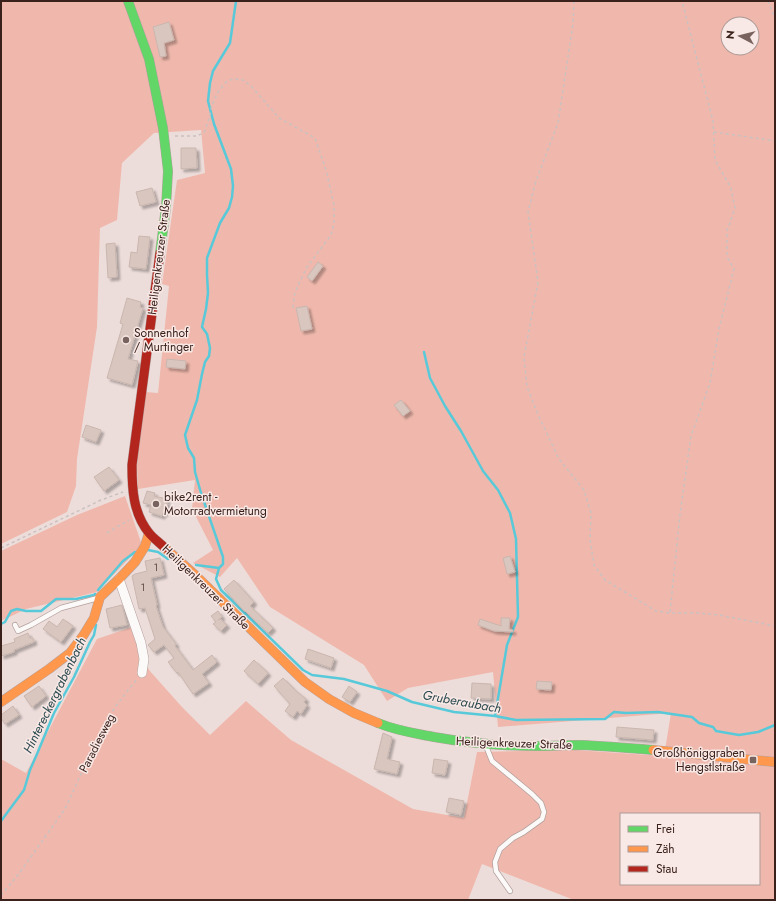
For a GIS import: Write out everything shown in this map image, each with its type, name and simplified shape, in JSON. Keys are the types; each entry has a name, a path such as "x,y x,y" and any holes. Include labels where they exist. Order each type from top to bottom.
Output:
{"street":[{"name":"Heiligenkreuzer Straße","path":"128,1 149,59 163,128 168,171 166,207 132,465 132,488 138,515 149,533 194,574 305,682 354,714 393,729 430,737 485,744 538,746 579,745 775,762"},
{"path":"1,702 70,653 94,618 100,598 135,562 145,546 149,533"},
{"path":"119,579 141,643 144,658 142,673"}],"lane":[{"path":"15,625 18,631 61,608 100,598"},
{"path":"485,744 492,761 532,794 541,803 544,812 542,819 513,838 500,849 495,862 496,871 510,891"}],"path":[{"path":"574,1 574,24 558,123 536,181 528,212 538,282 524,357 527,387 538,417 559,459 584,490 591,513 590,539 594,565 606,580 656,611 719,615 775,626"},
{"path":"670,612 680,514 691,436 710,383 719,329 734,269 727,257 727,231 735,208 731,188 715,160 713,121 682,1"},
{"path":"768,1 775,18"},
{"path":"164,136 196,136 204,132 212,105 218,92 227,81 233,79 243,80 252,87 279,118 315,138 326,170 334,205 334,224 332,236 307,268 295,292 293,308"},
{"path":"713,132 775,141"},
{"path":"1,548 101,500 132,488"},
{"path":"107,534 138,515"},
{"name":"Paradiesweg","path":"1,895 22,870 65,809 96,739 115,707 142,673"}],"shaded area":[{"path":"1,1 775,1 775,900 574,900 482,864 468,900 1,900 1,759 26,773 97,639 132,627 149,670 182,707 210,735 246,701 291,740 413,809 464,818 477,752 575,750 664,756 671,713 498,727 493,672 408,688 387,701 364,665 270,607 237,558 220,577 193,563 213,550 192,509 195,480 138,489 137,466 145,392 158,393 169,286 162,284 177,180 205,173 201,130 154,133 122,163 117,220 100,228 97,327 77,459 76,486 67,512 1,544"},
{"path":"125,496 142,545 97,592 26,609 1,621 1,551 77,515"}],"building":[{"path":"169,22 174,40 164,43 166,56 160,57 153,27"},
{"path":"181,148 196,148 197,168 181,169"},
{"path":"152,188 156,202 140,206 136,192"},
{"path":"139,236 150,237 146,269 129,267 131,252 137,253"},
{"path":"115,243 117,277 108,278 106,244"},
{"path":"318,262 323,266 312,281 307,277"},
{"path":"127,298 141,302 140,307 143,308 128,359 138,361 132,385 107,378 123,324 120,323"},
{"path":"307,306 312,329 301,331 296,308"},
{"path":"167,359 186,361 185,369 166,367"},
{"path":"401,400 410,411 403,416 394,405"},
{"path":"86,425 101,430 96,442 82,437"},
{"path":"109,467 119,480 104,491 94,477"},
{"name":"bike2rent - Motorradvermietung","path":"147,491 155,493 154,496 167,499 166,503 168,504 165,513 163,513 162,516 149,512 151,505 143,503"},
{"path":"510,556 515,572 507,574 503,558"},
{"path":"160,558 164,575 151,578 156,606 163,627 193,670 212,655 217,662 202,674 209,683 193,694 178,672 177,673 168,662 174,658 164,645 154,652 148,645 155,639 145,608 139,609 132,576 147,571 145,561"},
{"path":"234,580 254,602 250,606 273,628 268,633 244,611 224,589"},
{"path":"122,605 127,625 110,628 106,609"},
{"path":"218,611 222,617 218,620 220,619 227,625 221,631 213,624 216,622 211,616"},
{"path":"501,618 510,618 509,629 513,630 513,632 494,631 478,625 480,619 501,626"},
{"path":"63,619 73,626 61,642 43,629 49,621 57,627"},
{"path":"28,633 30,638 33,638 34,642 14,650 14,652 1,656 1,646 15,642 14,639"},
{"path":"308,649 334,658 331,668 305,659"},
{"path":"254,660 268,673 258,684 244,671"},
{"path":"283,678 306,699 304,702 307,705 301,714 297,711 293,717 285,711 290,704 274,686"},
{"path":"537,681 552,682 551,690 536,689"},
{"path":"472,683 491,684 491,699 471,698"},
{"path":"39,686 46,696 32,707 24,696"},
{"path":"349,686 357,692 350,702 342,697"},
{"path":"13,706 19,715 5,724 1,718 1,715"},
{"path":"617,727 654,730 653,740 616,737"},
{"path":"383,733 392,737 387,759 400,762 397,774 374,769"},
{"path":"434,759 448,761 445,775 432,773"},
{"path":"449,798 464,801 461,815 446,812"}],"waterway":[{"path":"219,568 223,564 223,557 201,493 195,472 194,458 188,448 185,435 197,400 202,374 205,362 209,356 210,348 207,334 202,327 208,293 207,258 220,223 229,208 232,197 233,186 231,169 214,124 208,101 213,71 230,43 236,1"},
{"path":"424,352 430,378 483,471 498,490 510,513 516,539 518,617 507,645 495,716"},
{"name":"Gruberaubach","path":"148,550 158,552 168,559"},
{"name":"Gruberaubach","path":"98,590 123,561 135,552"},
{"name":"Gruberaubach","path":"196,565 219,568 216,579 221,590 303,670 312,675 344,679 387,691 412,702 454,712 495,716 516,720 605,719 614,712 658,712 692,717 699,723 713,727 716,731 739,735 758,732 775,725"},
{"name":"Gruberaubach","path":"1,624 5,622 11,611 17,609 26,611 41,611 56,599 76,599 95,594"},
{"name":"Hintereckergrabenbach","path":"1,821 24,790 30,770 54,713 74,677 94,635 96,625"}],"traffic: fast":[{"path":"128,1 149,59 163,128 168,171 166,207 160,253"},
{"path":"378,723 413,733 498,745 580,745 653,750"}],"traffic: slow":[{"path":"1,702 70,653 94,618 100,597 135,562 145,546 149,533"},
{"path":"165,548 194,574 305,682 329,699 354,713 378,723"},
{"path":"653,750 775,762"}],"traffic: jam":[{"path":"160,253 132,474 134,500 140,517 152,537 165,548"}],"place":[{"name":"Sonnenhof / Murtinger","path":"126,340"},
{"name":"bike2rent - Motorradvermietung","path":"156,504"},
{"name":"Großhöniggraben Hengstlstraße","path":"753,760"}]}
